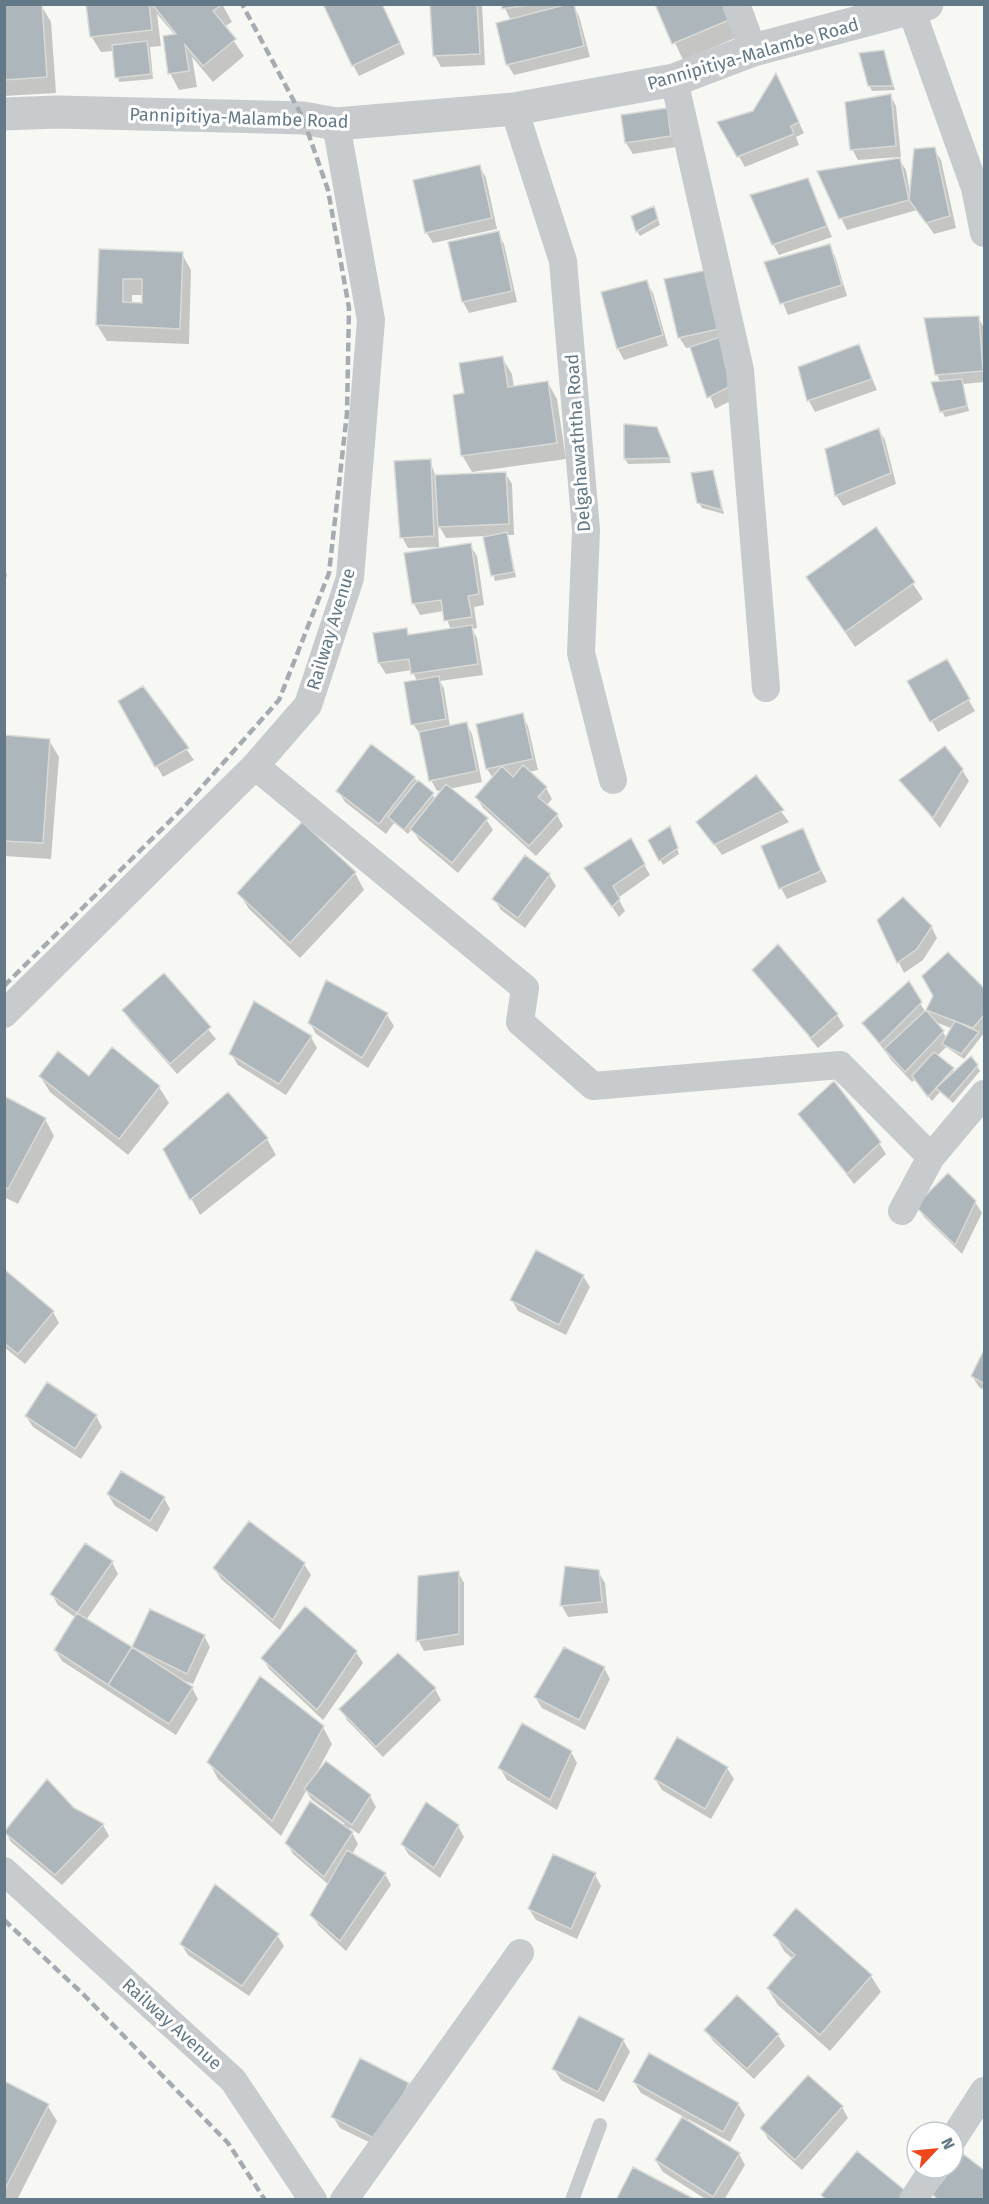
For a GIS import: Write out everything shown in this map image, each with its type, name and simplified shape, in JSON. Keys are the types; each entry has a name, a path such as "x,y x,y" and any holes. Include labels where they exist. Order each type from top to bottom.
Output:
{"street":[{"path":"736,4 753,50"},
{"path":"919,7 975,188 984,233"},
{"name":"Pannipitiya-Malambe Road","path":"4,114 69,112 303,118 336,124 514,109 674,80 753,50 919,7"},
{"path":"674,80 740,370 766,688"},
{"name":"Delgahawaththa Road","path":"514,109 563,261 586,530 581,653 613,780"},
{"name":"Railway Avenue","path":"4,1014 255,766 308,705 350,578 371,320 336,124"},
{"path":"255,766 525,988 520,1022 593,1086 840,1065 930,1157"},
{"path":"902,1211 930,1157 984,1094"},
{"name":"Railway Avenue","path":"4,1872 233,2080 313,2199"},
{"path":"344,2199 520,1953"},
{"path":"965,2120 984,2091"},
{"path":"913,2199 926,2180"}],"lane":[{"path":"572,2199 600,2126"}],"building":[{"path":"4,4 42,4 47,77 4,80"},
{"path":"86,4 149,4 152,30 90,37"},
{"path":"152,4 223,4 213,11 236,39 203,66 185,45 189,71 168,74 163,36 176,34"},
{"path":"323,4 382,4 400,43 352,66"},
{"path":"430,4 477,4 480,54 433,56"},
{"path":"502,4 536,4 502,9"},
{"path":"574,4 584,46 506,65 496,23"},
{"path":"655,4 723,4 729,20 672,44"},
{"path":"147,41 151,74 115,78 112,45"},
{"path":"884,50 893,86 868,86 859,53"},
{"path":"776,73 799,122 791,126 794,134 737,157 717,122 753,111"},
{"path":"891,94 896,146 850,150 845,102"},
{"path":"667,108 671,136 625,143 621,115"},
{"path":"935,147 950,216 926,223 909,200 914,149"},
{"path":"900,158 909,200 839,219 817,171"},
{"path":"480,165 492,218 425,233 413,180"},
{"path":"808,178 827,226 772,245 750,195"},
{"path":"654,206 658,219 636,232 631,216"},
{"path":"499,231 512,291 462,302 448,242"},
{"path":"830,244 842,285 780,304 764,262"},
{"path":"99,249 183,252 180,329 96,325","holes":["123,279 142,279 142,303 123,302"]},
{"path":"712,269 723,328 678,338 664,279"},
{"path":"647,280 663,335 617,349 601,292"},
{"path":"979,316 983,371 935,375 924,318"},
{"path":"726,335 733,385 707,398 690,347"},
{"path":"859,344 872,379 807,401 798,367"},
{"path":"503,356 508,387 548,381 557,443 461,456 453,395 464,393 459,363"},
{"path":"962,379 967,406 940,412 931,382"},
{"path":"624,424 657,427 670,458 624,459"},
{"path":"879,428 891,473 835,496 825,449"},
{"path":"431,459 434,536 400,538 394,461"},
{"path":"713,470 722,510 697,503 691,473"},
{"path":"506,472 509,524 438,527 435,475"},
{"path":"876,527 915,582 845,632 806,577"},
{"path":"507,532 514,572 491,576 483,537"},
{"path":"471,543 479,594 468,596 472,617 444,621 441,600 412,604 404,553"},
{"path":"472,625 478,664 411,674 409,659 378,663 373,633 407,628 408,635"},
{"path":"947,659 970,699 930,722 907,681"},
{"path":"439,676 446,719 411,725 404,682"},
{"path":"143,686 189,748 155,767 118,701"},
{"path":"523,713 533,759 486,769 476,724"},
{"path":"467,722 477,771 429,781 419,732"},
{"path":"4,735 50,739 43,843 4,841"},
{"path":"371,744 415,777 379,824 336,791"},
{"path":"945,746 963,769 933,818 899,780"},
{"path":"523,765 547,787 538,797 558,814 529,846 475,797 502,766 513,777"},
{"path":"756,775 784,810 714,845 696,822"},
{"path":"418,780 434,793 404,830 388,817"},
{"path":"446,784 488,818 452,863 410,829"},
{"path":"302,822 356,872 290,943 237,893"},
{"path":"670,826 678,848 659,861 648,840"},
{"path":"803,828 821,871 779,889 761,846"},
{"path":"631,838 645,864 613,886 620,899 612,907 584,868"},
{"path":"525,855 550,874 518,918 492,899"},
{"path":"903,897 932,926 917,949 897,963 877,920"},
{"path":"778,944 838,1014 811,1038 752,970"},
{"path":"948,952 984,988 984,1015 973,1028 926,1010 933,996 922,976"},
{"path":"164,973 211,1027 170,1064 122,1010"},
{"path":"326,980 388,1013 362,1058 308,1023"},
{"path":"909,981 922,1002 880,1044 862,1023"},
{"path":"254,1001 312,1036 279,1084 229,1054"},
{"path":"926,1010 944,1031 905,1072 884,1049"},
{"path":"955,1021 979,1032 961,1054 942,1044"},
{"path":"112,1047 160,1086 119,1139 39,1076 58,1051 89,1076"},
{"path":"934,1052 954,1068 928,1097 912,1076"},
{"path":"971,1056 978,1065 949,1099 936,1088"},
{"path":"834,1081 881,1142 847,1174 798,1114"},
{"path":"228,1092 268,1138 190,1200 163,1149"},
{"path":"4,1096 46,1118 8,1189 4,1186"},
{"path":"948,1173 976,1201 955,1245 915,1206"},
{"path":"536,1250 584,1275 559,1325 510,1300"},
{"path":"4,1269 54,1311 18,1354 4,1343"},
{"path":"984,1350 984,1384 971,1376"},
{"path":"47,1382 97,1415 75,1449 25,1416"},
{"path":"121,1471 165,1497 150,1521 107,1494"},
{"path":"249,1521 305,1563 273,1620 213,1568"},
{"path":"85,1543 113,1561 77,1613 50,1594"},
{"path":"565,1566 599,1570 602,1602 560,1606"},
{"path":"459,1571 459,1634 416,1641 418,1576"},
{"path":"305,1606 357,1651 317,1710 261,1658"},
{"path":"150,1609 205,1635 187,1674 132,1647"},
{"path":"77,1613 132,1647 108,1685 54,1650"},
{"path":"132,1647 193,1687 169,1724 108,1685"},
{"path":"564,1647 605,1667 579,1720 534,1697"},
{"path":"398,1653 436,1688 376,1747 339,1709"},
{"path":"260,1676 324,1726 272,1821 207,1762"},
{"path":"522,1723 572,1751 550,1800 498,1768"},
{"path":"677,1737 728,1767 705,1809 654,1779"},
{"path":"326,1761 371,1795 352,1825 304,1789"},
{"path":"47,1779 74,1808 104,1824 55,1875 4,1832"},
{"path":"310,1801 353,1832 324,1877 285,1843"},
{"path":"426,1802 459,1825 434,1868 401,1844"},
{"path":"347,1850 386,1873 340,1941 310,1915"},
{"path":"553,1854 596,1873 571,1929 528,1909"},
{"path":"215,1884 279,1934 242,1986 180,1944"},
{"path":"796,1908 872,1975 820,2035 767,1988 795,1955 773,1935"},
{"path":"737,1995 779,2034 747,2069 704,2030"},
{"path":"579,2016 624,2039 598,2092 552,2069"},
{"path":"649,2053 739,2103 723,2132 633,2082"},
{"path":"360,2058 409,2083 380,2141 331,2117"},
{"path":"808,2075 843,2106 795,2160 760,2128"},
{"path":"4,2081 49,2104 4,2191"},
{"path":"682,2117 740,2153 713,2197 655,2160"},
{"path":"857,2151 908,2193 902,2200 827,2200 821,2195"},
{"path":"965,2156 984,2170 982,2200 938,2200 932,2194 943,2180 965,2180"},
{"path":"633,2167 696,2200 616,2200"}],"railway":[{"path":"4,986 184,807 279,700 329,573 347,413 349,308 328,190 303,118 242,4"},
{"path":"4,1920 83,1994 228,2143 265,2200"}]}
